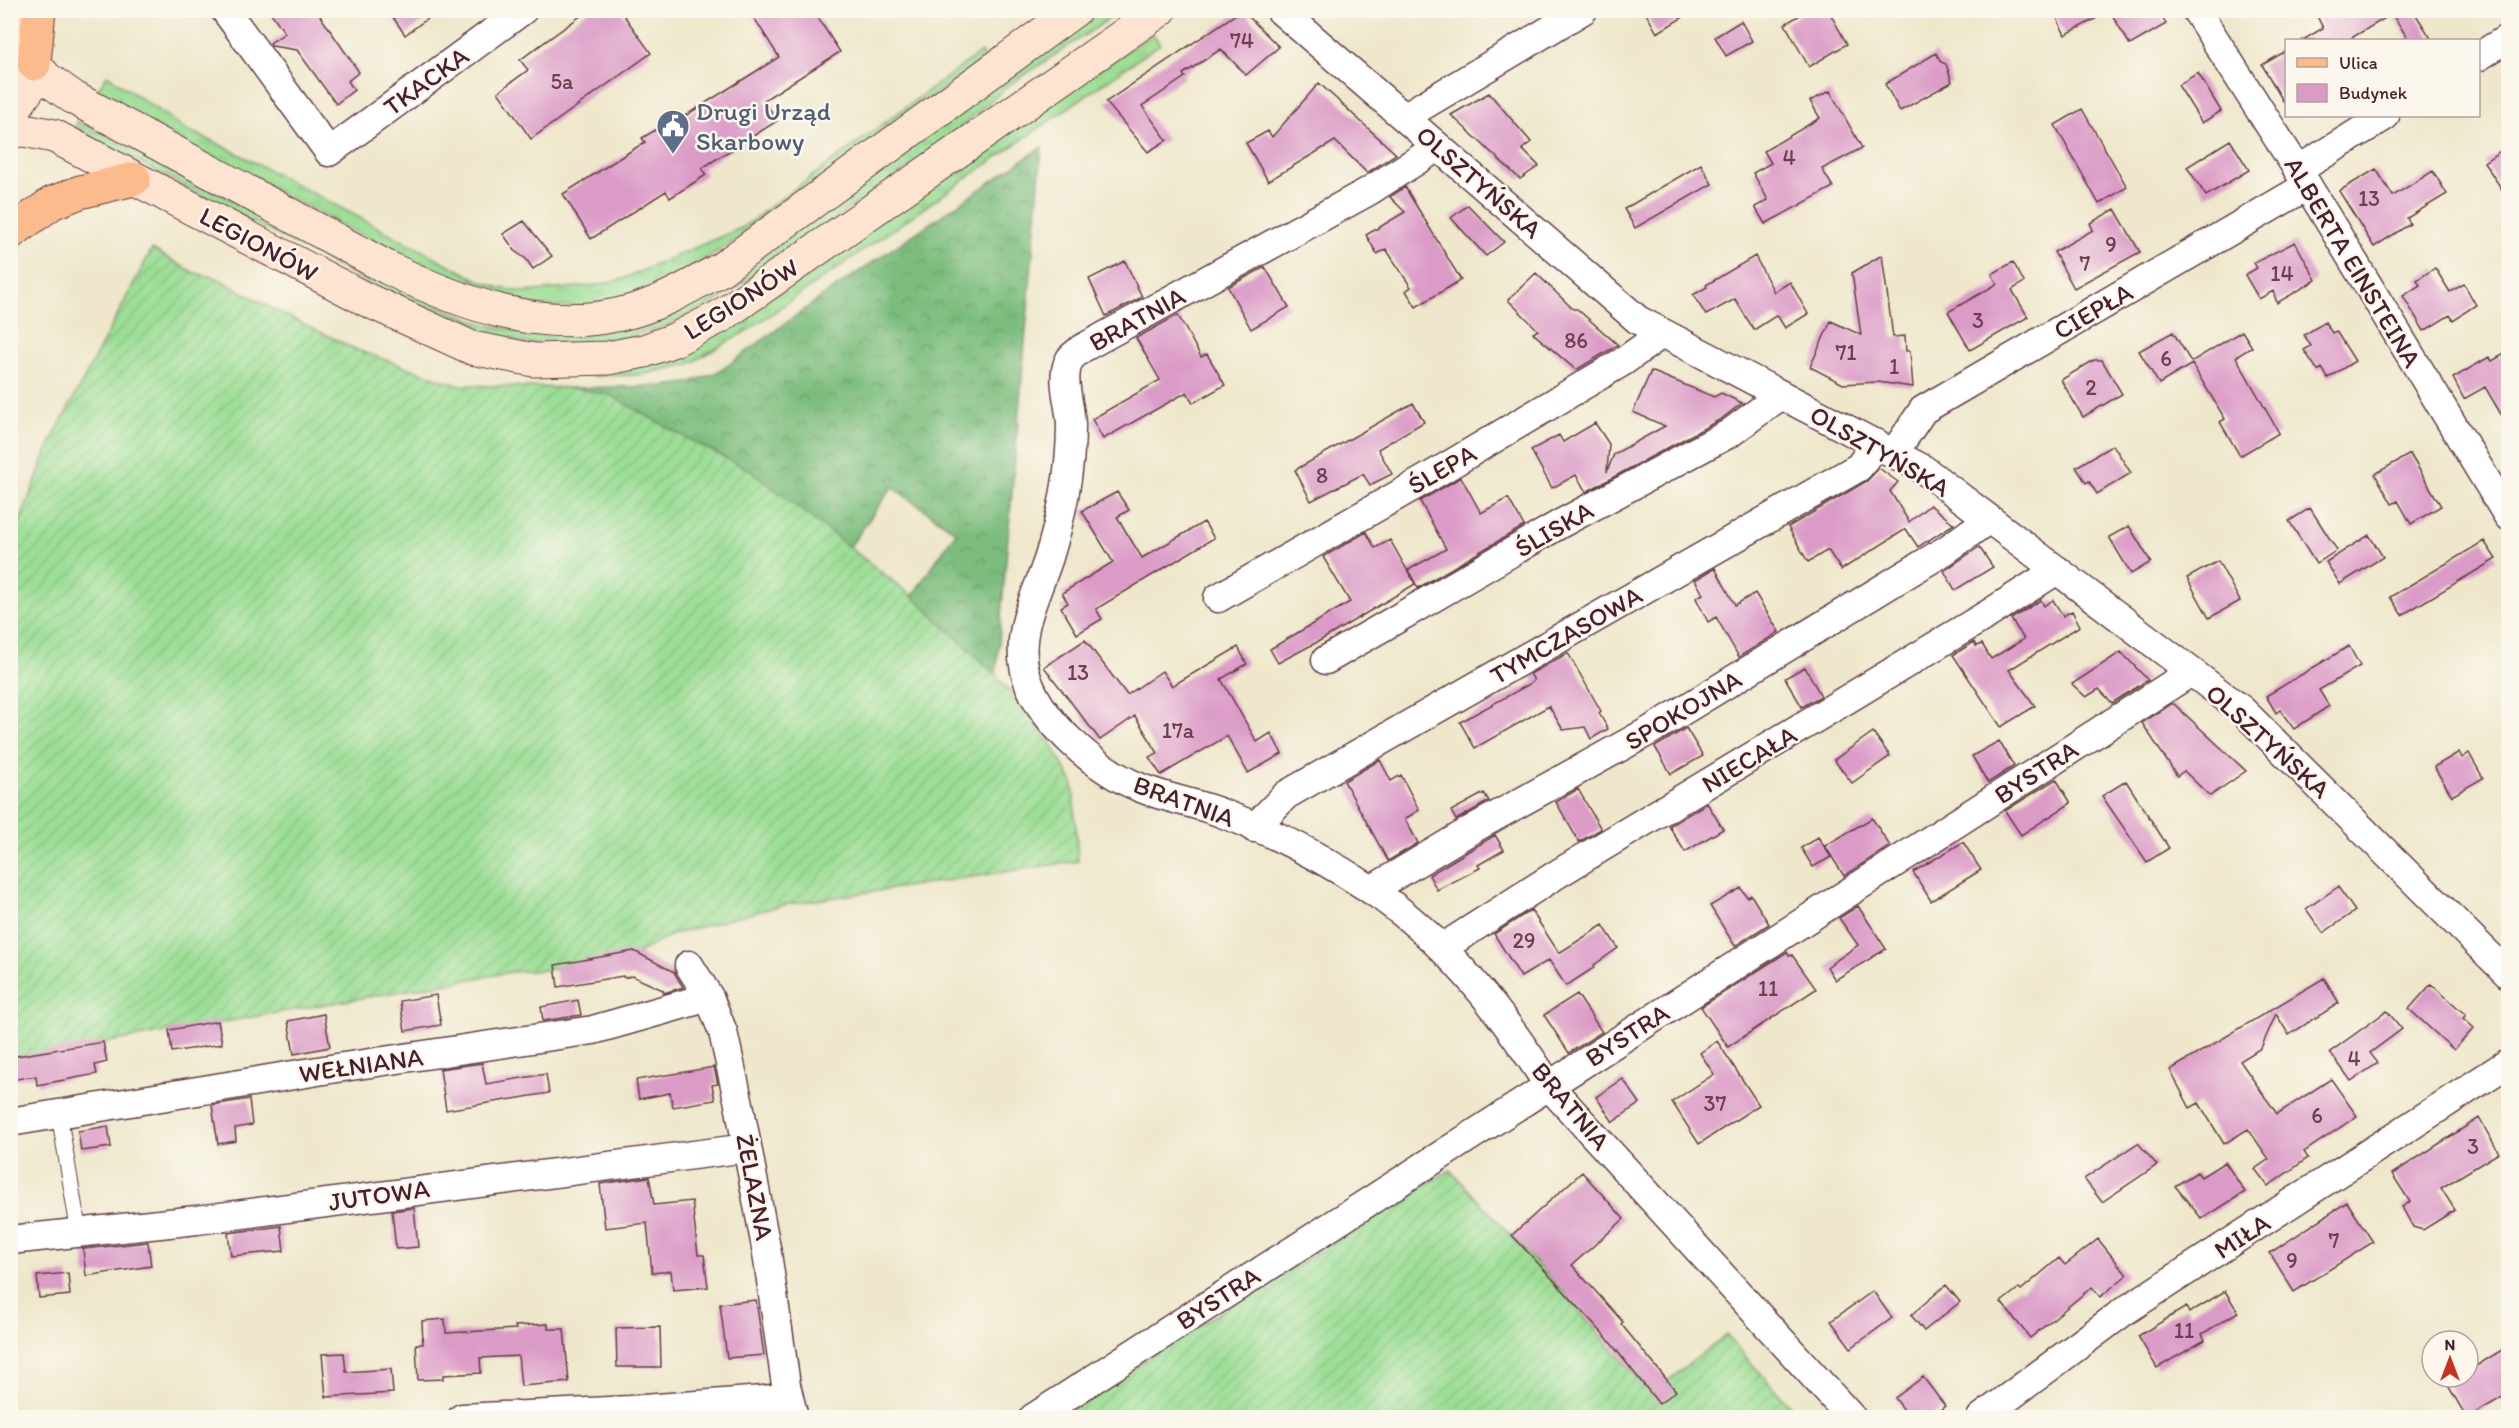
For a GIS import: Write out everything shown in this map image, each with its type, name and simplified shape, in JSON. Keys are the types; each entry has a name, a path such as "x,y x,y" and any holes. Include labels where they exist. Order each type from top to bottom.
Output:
{"main road":[{"path":"34,64 39,10"},
{"path":"10,233 52,202 80,192 134,179"}],"street":[{"name":"TKACKA","path":"225,10 329,152 523,10"},
{"name":"LEGIONÓW","path":"10,25 22,50 46,78 74,98 388,268 438,292 490,310 533,318 582,320 622,314 669,297 721,269 1075,10"},
{"name":"LEGIONÓW","path":"10,131 24,130 54,136 365,299 472,348 534,360 608,358 644,351 674,340 721,316 1160,10"},
{"name":"OLSZTYŃSKA","path":"1280,10 1638,320 1923,469 2242,710 2508,974"},
{"path":"1404,117 1583,10"},
{"name":"ALBERTA EINSTEINA","path":"2196,10 2302,178 2508,516"},
{"path":"2480,56 2508,38"},
{"path":"10,115 31,85 34,64"},
{"name":"CIEPŁA","path":"1885,448 1923,410 2302,178 2384,117"},
{"name":"BRATNIA","path":"1438,147 1369,191 1081,349 1070,359 1066,375 1071,425 1064,496 1049,557 1027,615 1022,646 1025,671 1034,695 1061,732 1094,761 1139,788 1225,814 1293,846 1371,890 1430,935 1517,1036 1549,1086 1852,1418"},
{"name":"ŚLEPA","path":"1218,598 1426,479 1624,361 1663,333"},
{"name":"ŚLISKA","path":"1326,660 1560,524 1730,434 1782,395"},
{"name":"TYMCZASOWA","path":"1254,828 1286,795 1859,467 1885,448"},
{"name":"SPOKOJNA","path":"1371,890 1476,827 1651,730 1946,550 1989,519"},
{"name":"NIECAŁA","path":"1442,948 1559,873 1990,613 2057,570"},
{"name":"BYSTRA","path":"1033,1418 2190,672"},
{"name":"ŻELAZNA","path":"688,964 709,997 723,1032 767,1253 791,1407"},
{"name":"WEŁNIANA","path":"10,1122 330,1069 593,1030 709,997"},
{"name":"MIŁA","path":"1982,1418 2123,1312 2508,1063"},
{"name":"JUTOWA","path":"10,1240 197,1220 747,1148"},
{"path":"462,1418 630,1410 764,1400 791,1407"}],"lane":[{"path":"59,1114 79,1233"}],"green space":[{"path":"1093,11 1121,11 1009,85 939,146 717,301 669,325 600,345 524,343 476,333 386,293 75,128 77,121 449,310 480,323 527,333 600,331 1005,78"},
{"path":"1153,34 1160,44 748,330 689,364 641,375 591,376 671,356"},
{"path":"981,52 985,58 765,222 665,284 595,306 542,307 443,278 191,146 111,102 98,89 107,75 185,129 227,148 476,279 499,288 525,292 598,285 623,279 743,227"},
{"path":"1042,147 996,675 912,596 956,532 892,487 849,548 751,471 686,438 572,388 662,386 688,383 720,371 823,296"},
{"path":"152,249 194,273 217,278 271,308 357,350 457,385 572,388 610,395 751,471 912,596 996,675 1052,745 1073,783 1078,861 783,905 673,934 638,953 546,970 511,972 11,1059 10,548 49,445"},
{"path":"1450,1170 1564,1293 1651,1394 1726,1335 1800,1417 1058,1418 1174,1341"}],"building":[{"path":"269,10 316,10 359,72 348,81 354,90 336,104 297,50 272,46 270,43 285,33"},
{"path":"388,10 439,10 405,35"},
{"path":"589,10 620,10 651,53 531,139 498,92 528,70 520,60"},
{"name":"Drugi Urząd Skarbowy","path":"749,10 813,10 840,52 764,100 777,121 702,168 706,175 670,198 666,191 591,239 563,194 645,142 642,138 662,126 664,129 779,57"},
{"path":"1242,10 1279,47 1246,75 1221,49 1183,74 1185,77 1142,106 1167,140 1148,152 1106,102"},
{"path":"1644,10 1695,10 1657,33"},
{"path":"1808,10 1828,10 1847,44 1809,67 1785,24"},
{"path":"2053,10 2158,10 2166,24 2130,45 2110,11 2065,35"},
{"path":"2314,10 2413,10 2431,39 2408,39 2392,14 2350,39 2305,39 2323,28"},
{"path":"1741,21 1752,41 1726,56 1715,37"},
{"path":"2285,52 2285,104 2262,65"},
{"path":"1936,53 1941,62 1946,64 1952,82 1900,111 1885,84"},
{"path":"2198,73 2221,111 2202,123 2178,85"},
{"path":"1319,83 1396,154 1367,173 1335,141 1268,181 1246,143 1268,131 1272,137"},
{"path":"1830,91 1862,148 1822,169 1833,187 1765,224 1755,207 1768,200 1753,173 1771,163 1764,151 1820,118 1810,101"},
{"path":"1489,93 1531,142 1522,149 1539,166 1520,179 1451,115"},
{"path":"2082,109 2127,187 2099,204 2055,125"},
{"path":"2230,140 2249,170 2206,196 2187,167"},
{"path":"2508,146 2508,199 2484,162"},
{"path":"1701,164 1712,184 1635,228 1624,209"},
{"path":"2376,169 2393,196 2433,171 2447,194 2407,218 2410,224 2374,247 2339,191"},
{"path":"1405,187 1461,280 1416,307 1406,291 1411,287 1386,249 1377,254 1366,235 1405,212 1390,197"},
{"path":"1468,205 1504,242 1486,256 1451,218"},
{"path":"2115,209 2140,252 2074,288 2054,252 2093,230 2090,223"},
{"path":"524,221 552,256 533,269 526,259 516,252 503,234"},
{"path":"2295,242 2316,280 2277,303 2273,291 2259,299 2245,275 2257,268 2254,263"},
{"path":"1882,255 1893,337 1905,336 1906,351 1910,351 1913,387 1878,382 1843,384 1810,367 1831,321 1861,335 1852,273"},
{"path":"1755,256 1774,292 1790,282 1808,314 1785,328 1777,315 1754,330 1735,299 1706,315 1693,295"},
{"path":"1125,261 1142,297 1106,316 1089,279"},
{"path":"2013,262 2024,282 2012,290 2028,317 1970,350 1948,312 1997,284 1992,274"},
{"path":"1265,267 1289,307 1251,329 1228,287"},
{"path":"2435,268 2450,292 2464,284 2476,305 2453,320 2450,315 2424,331 2403,296 2420,285 2417,280"},
{"path":"1536,273 1573,309 1577,309 1618,345 1576,370 1533,333 1538,330 1508,300"},
{"path":"1178,315 1201,357 1207,354 1225,385 1193,403 1187,392 1103,439 1092,419 1160,380 1136,338"},
{"path":"2325,322 2332,333 2336,331 2355,361 2328,378 2322,368 2318,371 2304,350 2311,346 2304,335"},
{"path":"2242,331 2252,347 2236,357 2279,433 2240,456 2220,422 2225,419 2192,364 2159,384 2139,351 2173,332 2191,362"},
{"path":"2508,352 2508,426 2485,387 2464,399 2453,378 2489,357 2492,361"},
{"path":"2094,360 2102,360 2122,394 2083,417 2061,380"},
{"path":"1651,371 1714,397 1721,393 1742,403 1721,419 1586,492 1576,475 1552,488 1531,450 1559,435 1563,442 1595,423 1609,444 1607,472 1614,454 1665,426 1633,412"},
{"path":"1413,403 1424,422 1378,449 1392,474 1370,485 1363,474 1311,501 1295,470"},
{"path":"2113,445 2131,473 2097,494 2089,481 2086,483 2076,467"},
{"path":"2410,454 2441,506 2411,524 2398,501 2392,504 2375,474"},
{"path":"1879,468 1898,482 1890,491 1909,522 1930,505 1954,524 1918,547 1906,529 1841,570 1828,550 1808,562 1788,527 1867,481"},
{"path":"1461,477 1481,513 1508,498 1524,526 1418,588 1408,570 1446,549 1420,501"},
{"path":"1117,492 1129,510 1117,517 1142,558 1204,522 1214,538 1096,609 1102,619 1077,634 1061,607 1068,603 1062,593 1113,562 1082,511"},
{"path":"2310,508 2337,550 2316,564 2289,521"},
{"path":"2129,526 2151,562 2131,574 2109,537"},
{"path":"1366,532 1375,548 1390,540 1415,584 1278,663 1270,649 1350,602 1323,557"},
{"path":"2369,535 2383,557 2340,584 2326,562"},
{"path":"2484,541 2496,559 2402,615 2390,597"},
{"path":"1979,547 1993,567 1955,590 1944,571"},
{"path":"2218,561 2240,601 2209,618 2187,578"},
{"path":"1715,568 1735,605 1755,593 1779,632 1739,657 1716,617 1708,622 1696,598 1703,594 1695,580"},
{"path":"2041,600 2044,606 2053,600 2063,616 2072,611 2080,626 2009,670 2035,706 2001,727 1953,655 1974,642 1976,646 1982,644 1991,659 2024,639 2011,619"},
{"path":"1085,640 1127,695 1162,671 1172,686 1238,647 1247,664 1221,679 1257,742 1271,733 1282,754 1248,773 1227,736 1161,775 1149,757 1158,753 1135,716 1100,740 1044,667"},
{"path":"2349,646 2360,666 2319,690 2329,706 2294,729 2280,710 2276,713 2266,696"},
{"path":"2121,652 2148,680 2112,703 2099,689 2086,697 2072,684"},
{"path":"1568,653 1601,711 1599,713 1608,729 1591,739 1585,727 1563,730 1549,706 1475,748 1460,722 1528,685 1534,680 1530,674"},
{"path":"1805,667 1821,696 1802,707 1785,678"},
{"path":"2174,704 2246,771 2210,796 2184,771 2177,776 2142,723"},
{"path":"1686,728 1703,756 1671,774 1655,747"},
{"path":"1873,732 1890,756 1852,783 1834,760"},
{"path":"1999,741 2014,766 1988,783 1972,756"},
{"path":"2459,752 2462,758 2469,753 2483,778 2452,796 2434,767"},
{"path":"1380,760 1391,781 1401,775 1419,810 1405,819 1418,843 1388,861 1344,781"},
{"path":"2056,779 2071,803 2021,835 2005,811"},
{"path":"2126,781 2169,848 2147,862 2102,796"},
{"path":"1578,789 1601,829 1579,842 1556,802"},
{"path":"1484,793 1489,801 1456,820 1451,811"},
{"path":"1707,803 1723,829 1685,852 1669,826"},
{"path":"1872,818 1890,846 1844,876 1825,846"},
{"path":"1495,835 1504,850 1478,865 1480,868 1437,890 1429,875"},
{"path":"1818,837 1831,857 1813,867 1801,848"},
{"path":"1963,842 1981,870 1931,901 1913,872"},
{"path":"2338,887 2355,911 2323,933 2306,909"},
{"path":"1741,888 1747,897 1751,895 1769,924 1735,946 1710,906"},
{"path":"1858,906 1886,949 1835,980 1827,967 1858,945 1839,918"},
{"path":"1531,910 1559,953 1603,925 1618,948 1566,986 1549,960 1521,977 1494,934"},
{"path":"634,951 674,972 683,987 664,993 663,990 632,976 624,978 623,976 558,987 555,965"},
{"path":"1787,952 1789,956 1792,955 1816,989 1728,1047 1701,1007"},
{"path":"2324,978 2339,1003 2289,1035 2276,1014 2261,1048 2240,1061 2277,1114 2331,1079 2357,1116 2304,1152 2308,1158 2268,1186 2255,1169 2269,1159 2248,1129 2224,1144 2199,1103 2190,1108 2170,1070"},
{"path":"2431,984 2466,1015 2463,1018 2474,1028 2454,1050 2409,1009"},
{"path":"1577,994 1602,1032 1569,1053 1544,1015"},
{"path":"436,995 441,1025 405,1031 400,1001"},
{"path":"578,1000 581,1015 543,1021 541,1007"},
{"path":"2387,1011 2402,1029 2370,1053 2378,1063 2351,1081 2330,1052"},
{"path":"324,1014 330,1047 294,1054 288,1021"},
{"path":"218,1021 222,1044 172,1052 169,1030"},
{"path":"1717,1041 1759,1105 1699,1144 1672,1102 1714,1074 1700,1053"},
{"path":"103,1042 107,1062 95,1065 97,1074 37,1085 36,1076 10,1080 10,1057"},
{"path":"482,1063 486,1084 546,1074 549,1093 446,1110 440,1069"},
{"path":"714,1067 718,1084 712,1085 715,1100 673,1107 670,1093 639,1099 636,1080"},
{"path":"1623,1079 1640,1103 1613,1122 1596,1097"},
{"path":"249,1099 252,1125 235,1128 236,1141 218,1144 212,1105"},
{"path":"2479,1118 2499,1153 2441,1188 2455,1210 2423,1230 2413,1227 2402,1207 2410,1202 2392,1174"},
{"path":"108,1126 111,1147 81,1151 78,1131"},
{"path":"2138,1143 2157,1165 2102,1202 2084,1179"},
{"path":"2225,1162 2245,1192 2202,1219 2175,1186 2197,1172 2201,1177"},
{"path":"1582,1172 1624,1219 1572,1265 1623,1322 1621,1324 1676,1391 1659,1404 1606,1337 1512,1235"},
{"path":"649,1177 654,1205 692,1201 698,1255 704,1255 708,1287 673,1290 671,1271 652,1273 647,1223 605,1228 600,1184"},
{"path":"2347,1202 2373,1242 2294,1292 2270,1253"},
{"path":"414,1208 418,1247 396,1249 392,1211"},
{"path":"281,1226 284,1251 231,1256 228,1233"},
{"path":"2098,1239 2127,1275 2100,1297 2092,1287 2030,1338 2001,1302 2019,1288 2021,1290 2059,1258 2065,1265"},
{"path":"148,1242 151,1266 86,1276 83,1249"},
{"path":"68,1273 70,1295 39,1298 37,1276"},
{"path":"1946,1285 1960,1302 1924,1331 1911,1315"},
{"path":"1873,1291 1892,1318 1851,1348 1831,1321"},
{"path":"2225,1291 2238,1312 2202,1334 2205,1340 2157,1368 2138,1336 2186,1307 2189,1313"},
{"path":"756,1300 764,1355 727,1358 720,1304"},
{"path":"445,1319 446,1333 516,1329 515,1326 548,1324 548,1329 564,1329 569,1382 521,1386 518,1356 480,1358 481,1373 443,1375 443,1379 418,1380 416,1344 423,1344 422,1321"},
{"path":"660,1327 661,1367 617,1367 616,1328"},
{"path":"2508,1346 2508,1394 2467,1418 2450,1389 2480,1389 2480,1364"},
{"path":"344,1353 346,1372 391,1369 393,1393 326,1397 322,1354"},
{"path":"1923,1377 1945,1406 1930,1418 1910,1418 1895,1398"}],"place":[{"name":"Drugi Urząd Skarbowy","path":"673,155"}]}
